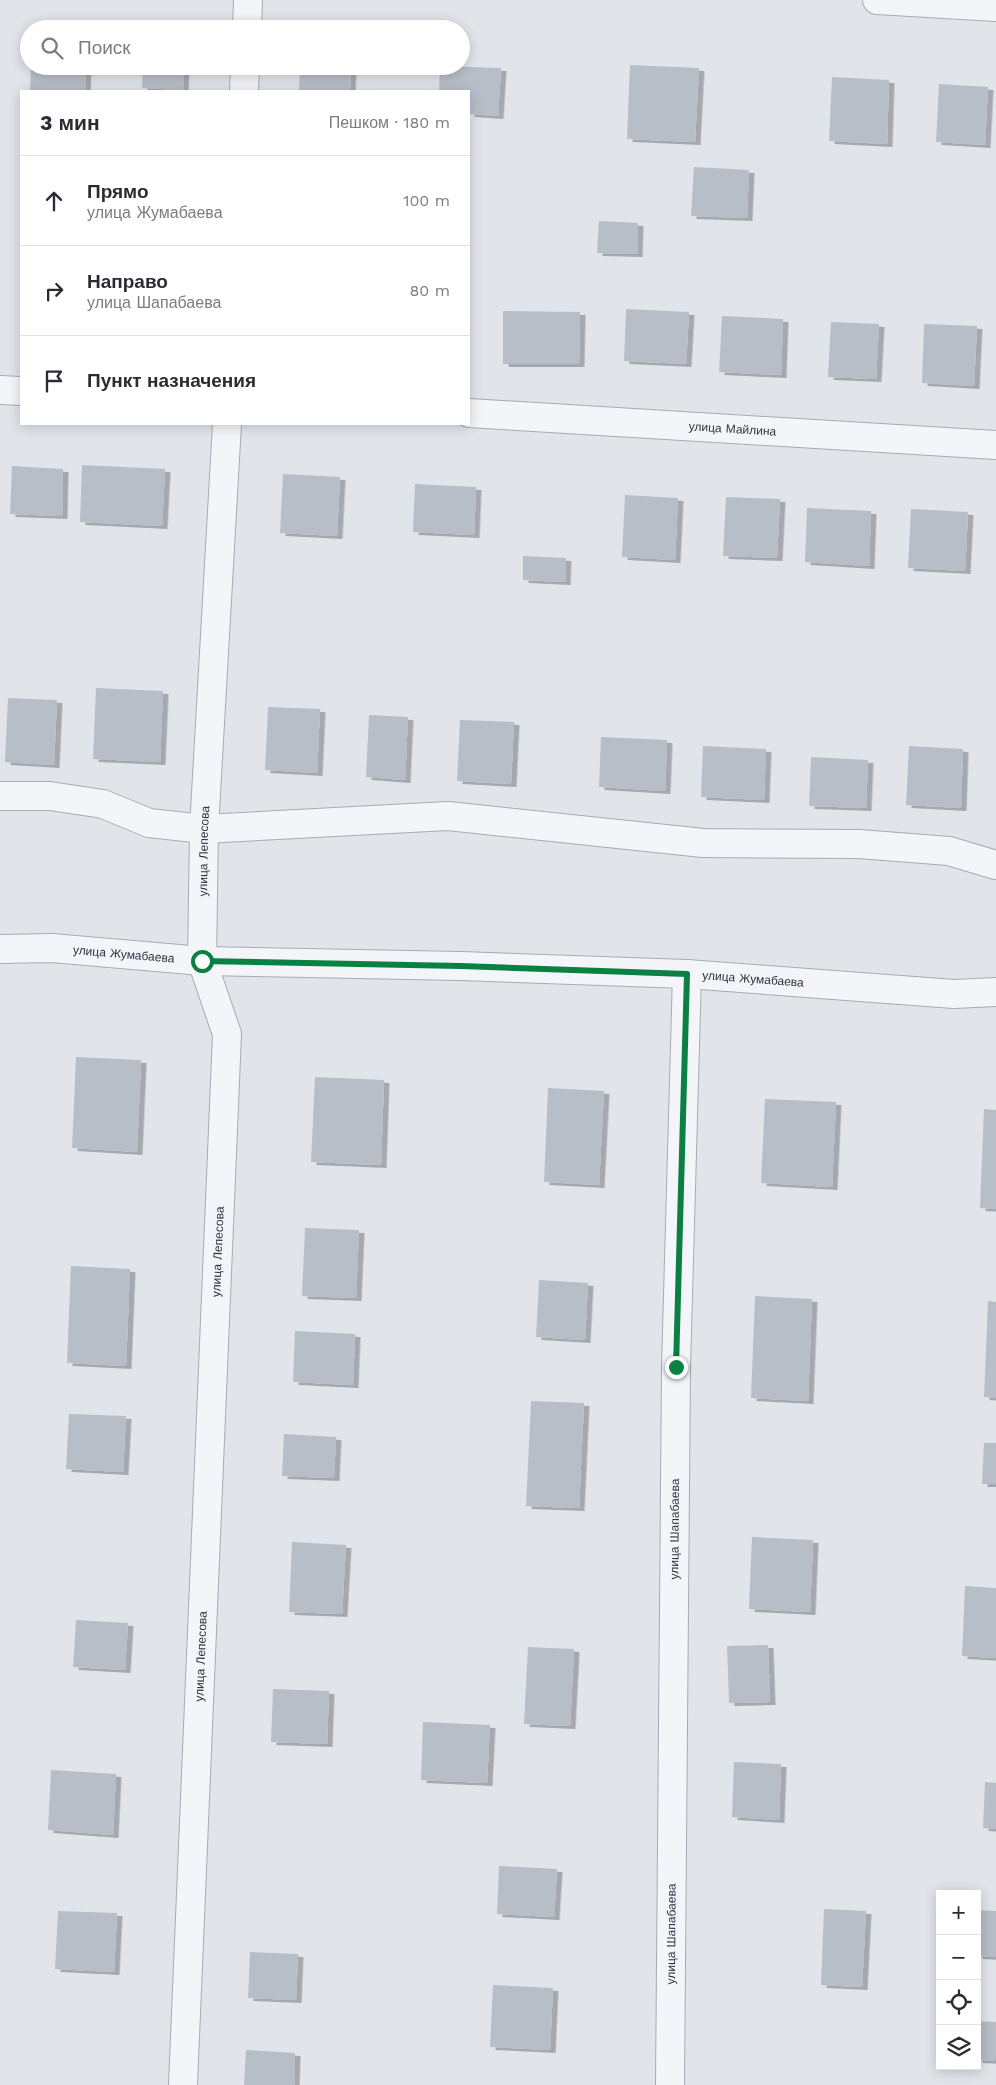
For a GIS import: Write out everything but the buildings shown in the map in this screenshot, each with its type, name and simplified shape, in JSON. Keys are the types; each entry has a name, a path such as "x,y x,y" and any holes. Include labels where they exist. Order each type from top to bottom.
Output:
{"street":[{"path":"247,20 248,0"},
{"path":"877,0 996,8"},
{"path":"244,90 245,75"},
{"path":"0,390 20,391"},
{"name":"улица Майлина","path":"470,413 996,445"},
{"name":"улица Лепесова","path":"183,2085 228,1034 202,961 204,829 227,425"},
{"path":"0,796 50,796 103,804 149,823 204,829 448,816 703,842 859,844 939,851 996,865"},
{"name":"улица Жумабаева","path":"0,949 52,948 202,961 461,966 687,974 954,994 996,992"},
{"name":"улица Шапабаева","path":"670,2085 676,1367 687,974"}],"route":[{"path":"202,961 461,966 687,974 676,1367"}]}
